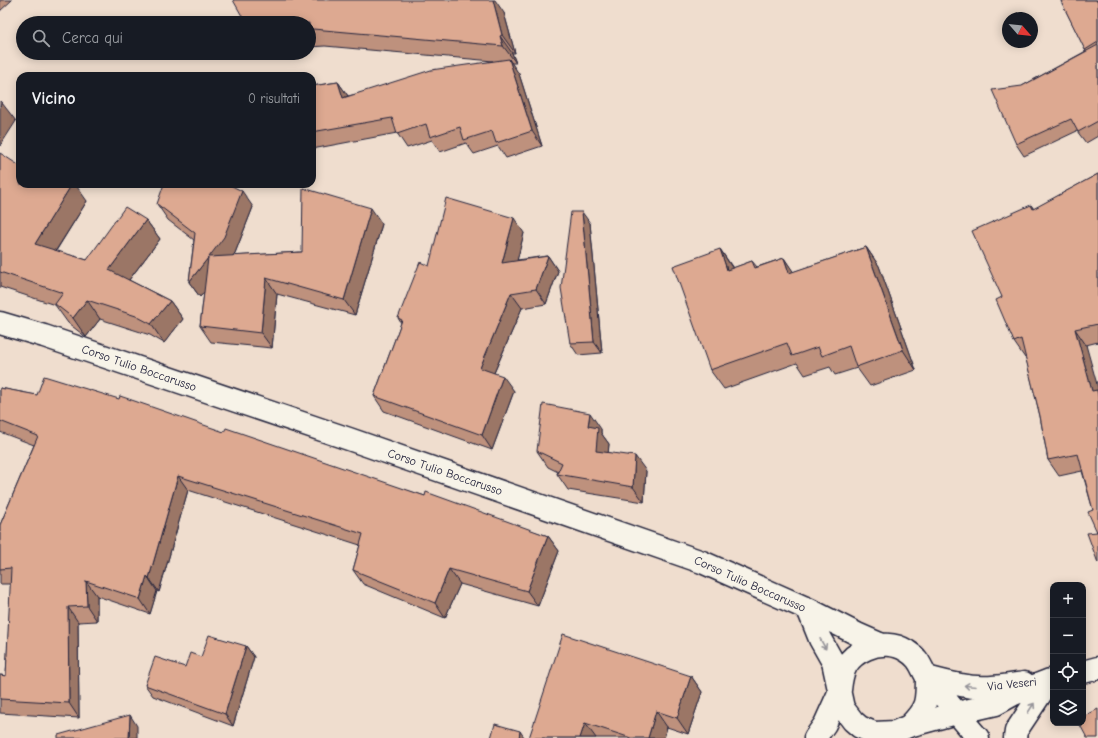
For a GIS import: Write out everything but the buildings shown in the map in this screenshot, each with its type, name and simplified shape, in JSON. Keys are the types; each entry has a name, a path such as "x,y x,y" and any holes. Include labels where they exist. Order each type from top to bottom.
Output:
{"street":[{"name":"Corso Tulio Boccarusso","path":"0,323 44,336 349,439 702,562 808,609 882,645"},
{"path":"808,609 820,638 833,662 843,708 853,721 860,727 874,733 894,732 920,715 927,699 927,677"},
{"path":"815,738 825,724 840,693 842,674 847,664 858,653 872,646 887,644 902,648 909,652 920,663 927,677 978,738"},
{"path":"1086,671 1098,668"},
{"name":"Via Veseri","path":"927,677 962,686 977,687 995,687 1050,679"},
{"name":"Via Veseri","path":"894,732 956,712 996,704 1014,694 1050,680"},
{"path":"1015,738 1016,731 1050,682"}]}
